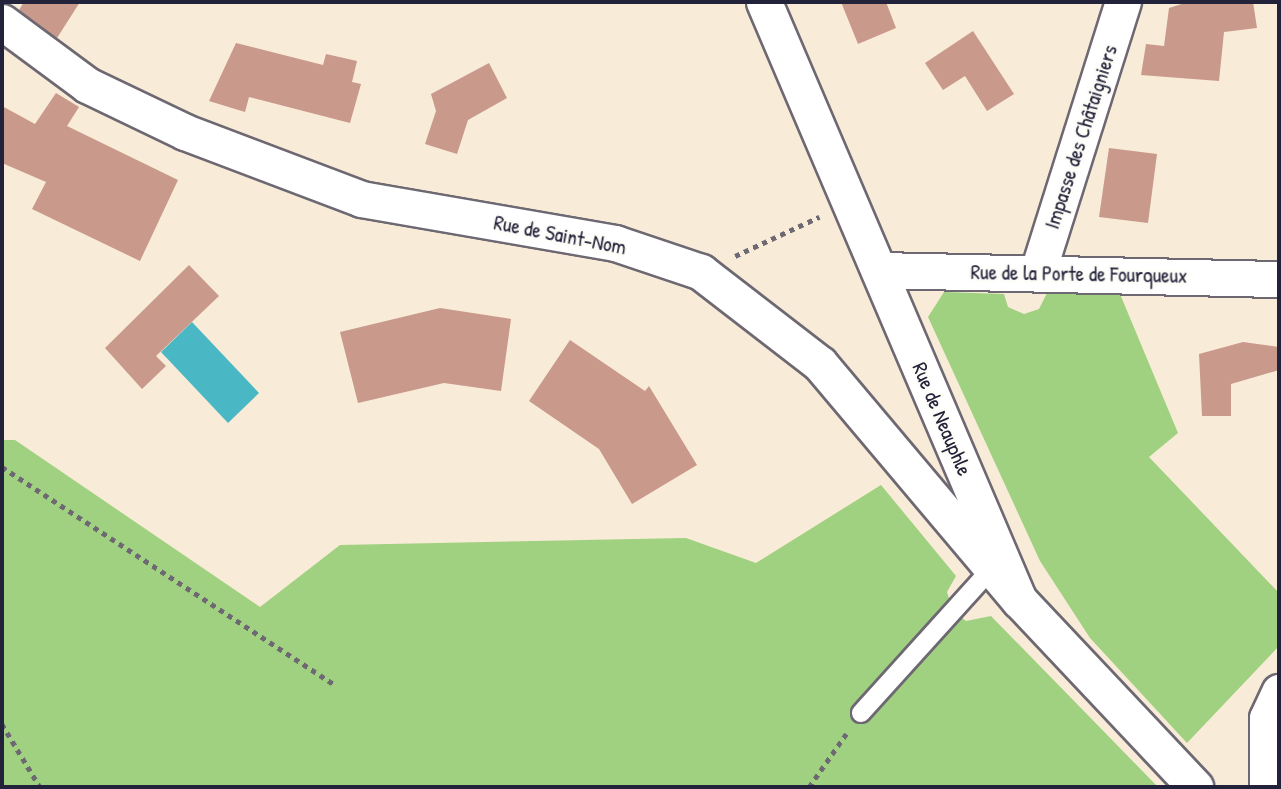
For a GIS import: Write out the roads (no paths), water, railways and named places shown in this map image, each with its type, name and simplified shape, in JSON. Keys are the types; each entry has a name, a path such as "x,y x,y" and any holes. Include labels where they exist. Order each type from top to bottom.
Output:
{"street":[{"name":"Rue de Neauphle","path":"764,2 1019,600 1195,787"},
{"name":"Impasse des Châtaigniers","path":"1038,271 1124,2"},
{"name":"Rue de Saint-Nom","path":"2,22 87,85 185,132 361,199 615,243 701,272 820,364 1019,600"},
{"name":"Rue de la Porte de Fourqueux","path":"879,270 1038,271 1279,279"},
{"path":"1267,787 1266,718 1279,692"}],"lane":[{"path":"861,713 991,569"}],"water":[{"path":"192,322 259,393 228,423 161,352"}]}
